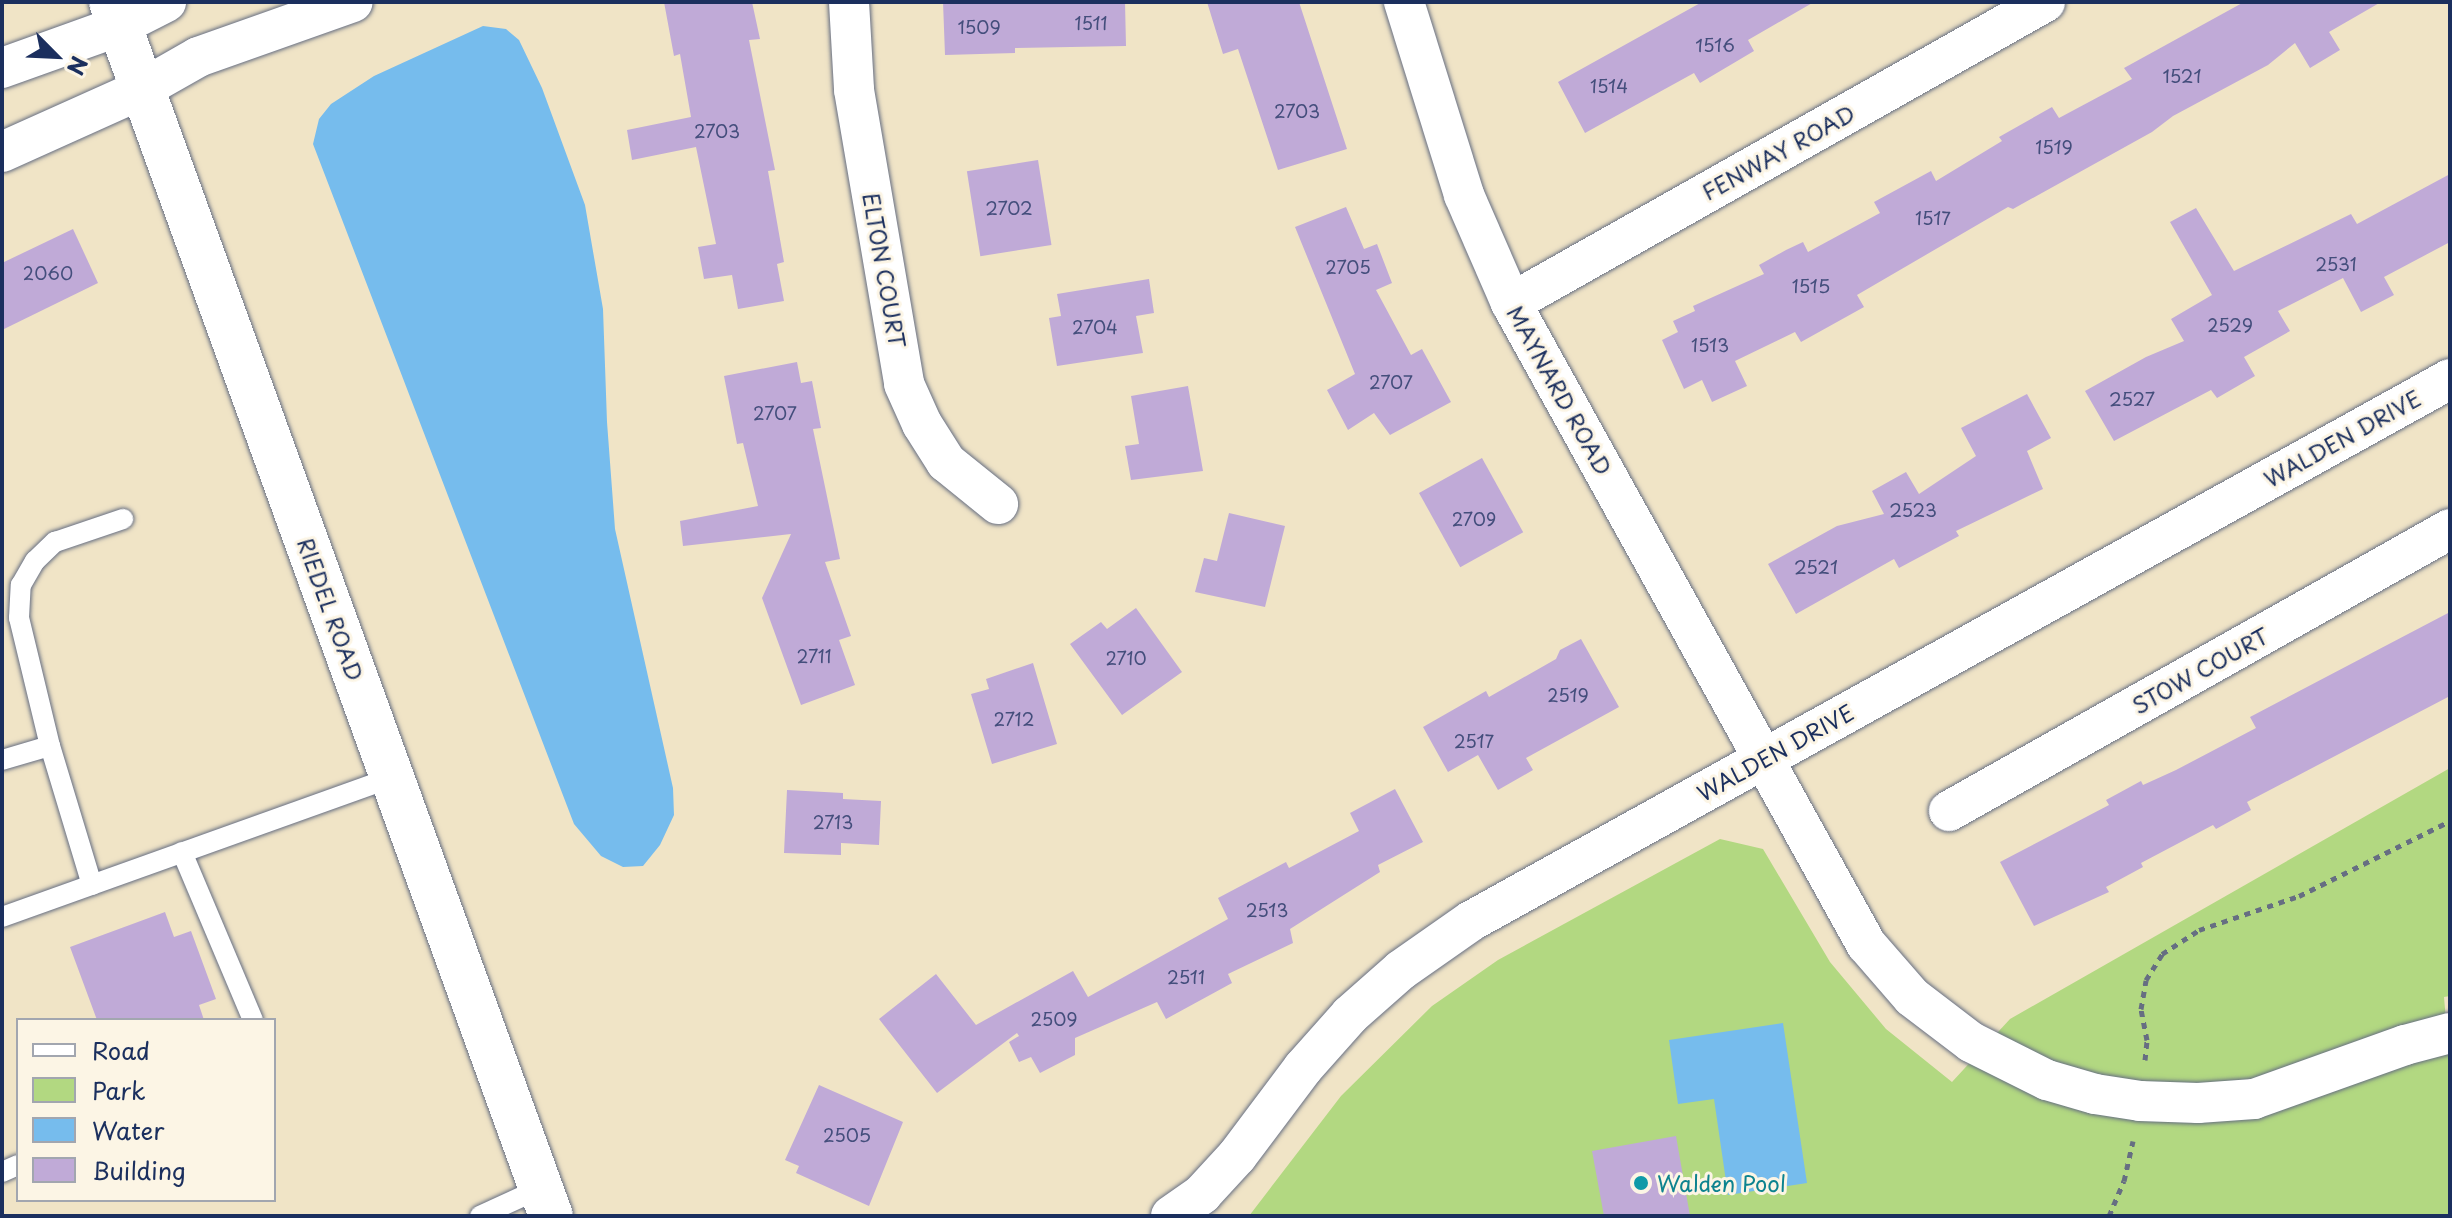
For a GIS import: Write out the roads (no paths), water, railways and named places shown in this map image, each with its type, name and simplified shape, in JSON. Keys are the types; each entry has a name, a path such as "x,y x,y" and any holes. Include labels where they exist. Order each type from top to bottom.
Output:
{"street":[{"path":"2,68 115,14 166,2"},
{"path":"2,152 142,89 198,57 353,2"},
{"name":"ELTON COURT","path":"849,2 854,90 904,384 922,424 946,462 998,504"},
{"name":"MAYNARD ROAD","path":"1404,2 1464,195 1511,303 1866,944 1912,997 1971,1042 2047,1080 2095,1094 2140,1101 2198,1103 2254,1099 2405,1045 2450,1033"},
{"name":"FENWAY ROAD","path":"1511,303 2045,2"},
{"name":"RIEDEL ROAD","path":"115,14 546,1202"},
{"name":"WALDEN DRIVE","path":"1171,1216 1202,1194 1237,1156 1331,1036 1401,970 1471,921 2450,379"},
{"name":"STOW COURT","path":"1949,811 2450,529"}],"lane":[{"path":"92,885 50,746 19,618 21,585 35,561 55,542 123,519"},
{"path":"2,760 50,746"},
{"path":"2,917 392,777"},
{"path":"182,852 252,1018"},
{"path":"480,1216 546,1202"}],"water":[{"path":"483,26 506,29 519,40 542,88 585,205 603,309 615,529 673,788 674,815 660,845 643,866 623,867 601,856 574,824 313,144 319,119 331,104 374,76"},
{"path":"1783,1023 1807,1183 1728,1195 1714,1099 1678,1104 1669,1040"}],"place":[{"name":"Walden Pool","path":"1641,1183"}]}
